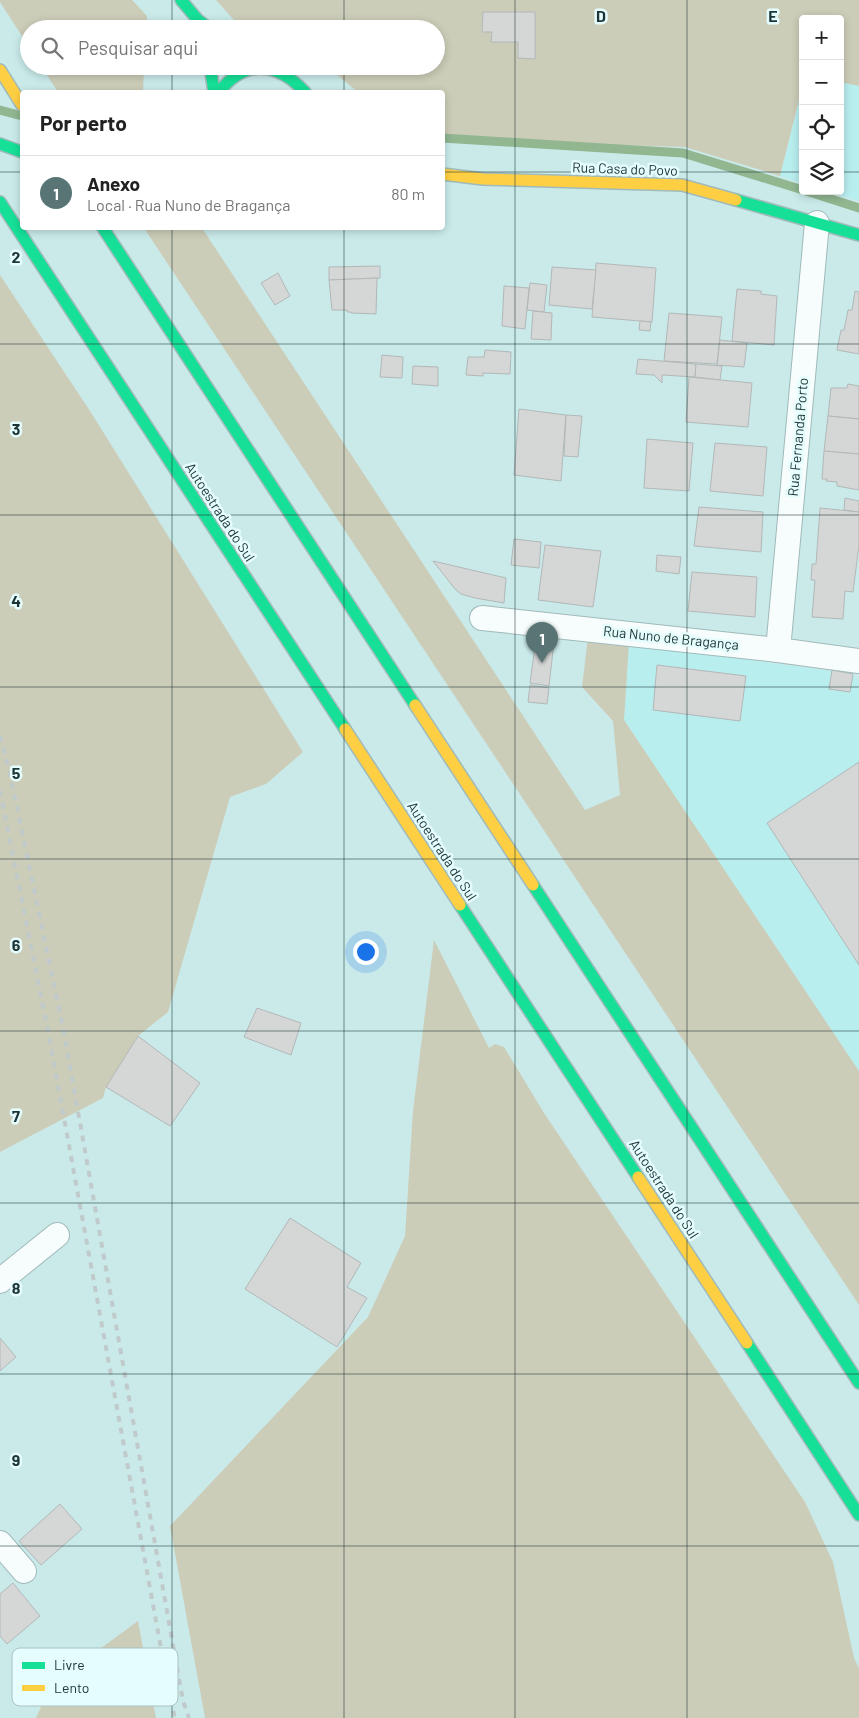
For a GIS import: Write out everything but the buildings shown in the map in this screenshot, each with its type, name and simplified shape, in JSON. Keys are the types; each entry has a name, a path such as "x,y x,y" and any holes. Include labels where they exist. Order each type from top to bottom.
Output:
{"main road":[{"path":"181,0 197,20"},
{"path":"0,70 20,102"},
{"path":"211,75 214,90"},
{"path":"221,90 236,75"},
{"path":"288,75 298,82 304,90"},
{"path":"0,144 20,151"},
{"name":"Rua Casa do Povo","path":"445,174 482,179 682,185 859,235"},
{"name":"Autoestrada do Sul","path":"0,202 859,1516"},
{"path":"104,230 859,1382"}],"street":[{"name":"Rua Fernanda Porto","path":"778,650 818,223"},
{"name":"Rua Nuno de Bragança","path":"482,618 778,650 859,661"},
{"path":"0,1281 57,1235"},
{"path":"0,1543 24,1571"}],"shaded area":[{"path":"844,83 859,86 859,201 840,195 844,195"},
{"path":"799,100 799,182 780,176"},
{"path":"629,642 756,655 755,661 853,674 859,683 859,1071 624,720"}],"green space":[{"path":"0,0 132,0 147,16 147,20 20,20 20,33"},
{"path":"216,0 859,0 859,86 844,83 844,15 799,15 799,100 780,176 685,147 546,143 445,134 445,90 356,90 337,75 445,75 445,20 234,20"},
{"path":"47,75 144,75 143,90 57,90"},
{"path":"145,230 203,230 585,810 620,795 613,721 582,687 588,637 629,642 624,720 859,1071 859,1305"},
{"path":"0,275 90,411 303,752 266,784 230,797 168,1012 138,1036 106,1087 103,1098 0,1152"},
{"path":"434,940 489,1048 495,1044 504,1047 544,1113 805,1502 833,1562 854,1658 859,1668 859,1718 205,1718 170,1526 368,1317 405,1236 413,1111"},
{"path":"138,1621 143,1648 101,1648"},
{"path":"41,1706 154,1706 156,1718 36,1718"}],"waterway":[{"path":"0,110 20,115"},
{"path":"445,138 683,153 799,189"},
{"path":"818,195 859,208"}],"railway":[{"path":"0,736 10,774 64,1033 174,1648"},
{"path":"0,791 49,1036 161,1648"},
{"path":"178,1673 183,1701 189,1718"},
{"path":"172,1706 175,1718"}],"traffic: fast":[{"path":"181,0 198,20"},
{"path":"211,75 214,90"},
{"path":"221,90 238,75"},
{"path":"283,75 303,90"},
{"path":"0,144 20,151"},
{"path":"736,200 859,235"},
{"path":"0,202 345,729"},
{"path":"104,230 415,705"},
{"path":"533,885 859,1383"},
{"path":"460,905 638,1177"},
{"path":"747,1343 859,1515"}],"traffic: slow":[{"path":"0,70 20,102"},
{"path":"445,174 483,179 682,185 736,200"},
{"path":"415,705 533,885"},
{"path":"345,729 460,905"},
{"path":"638,1177 747,1343"}],"place":[{"name":"Anexo","path":"542,663"}]}
